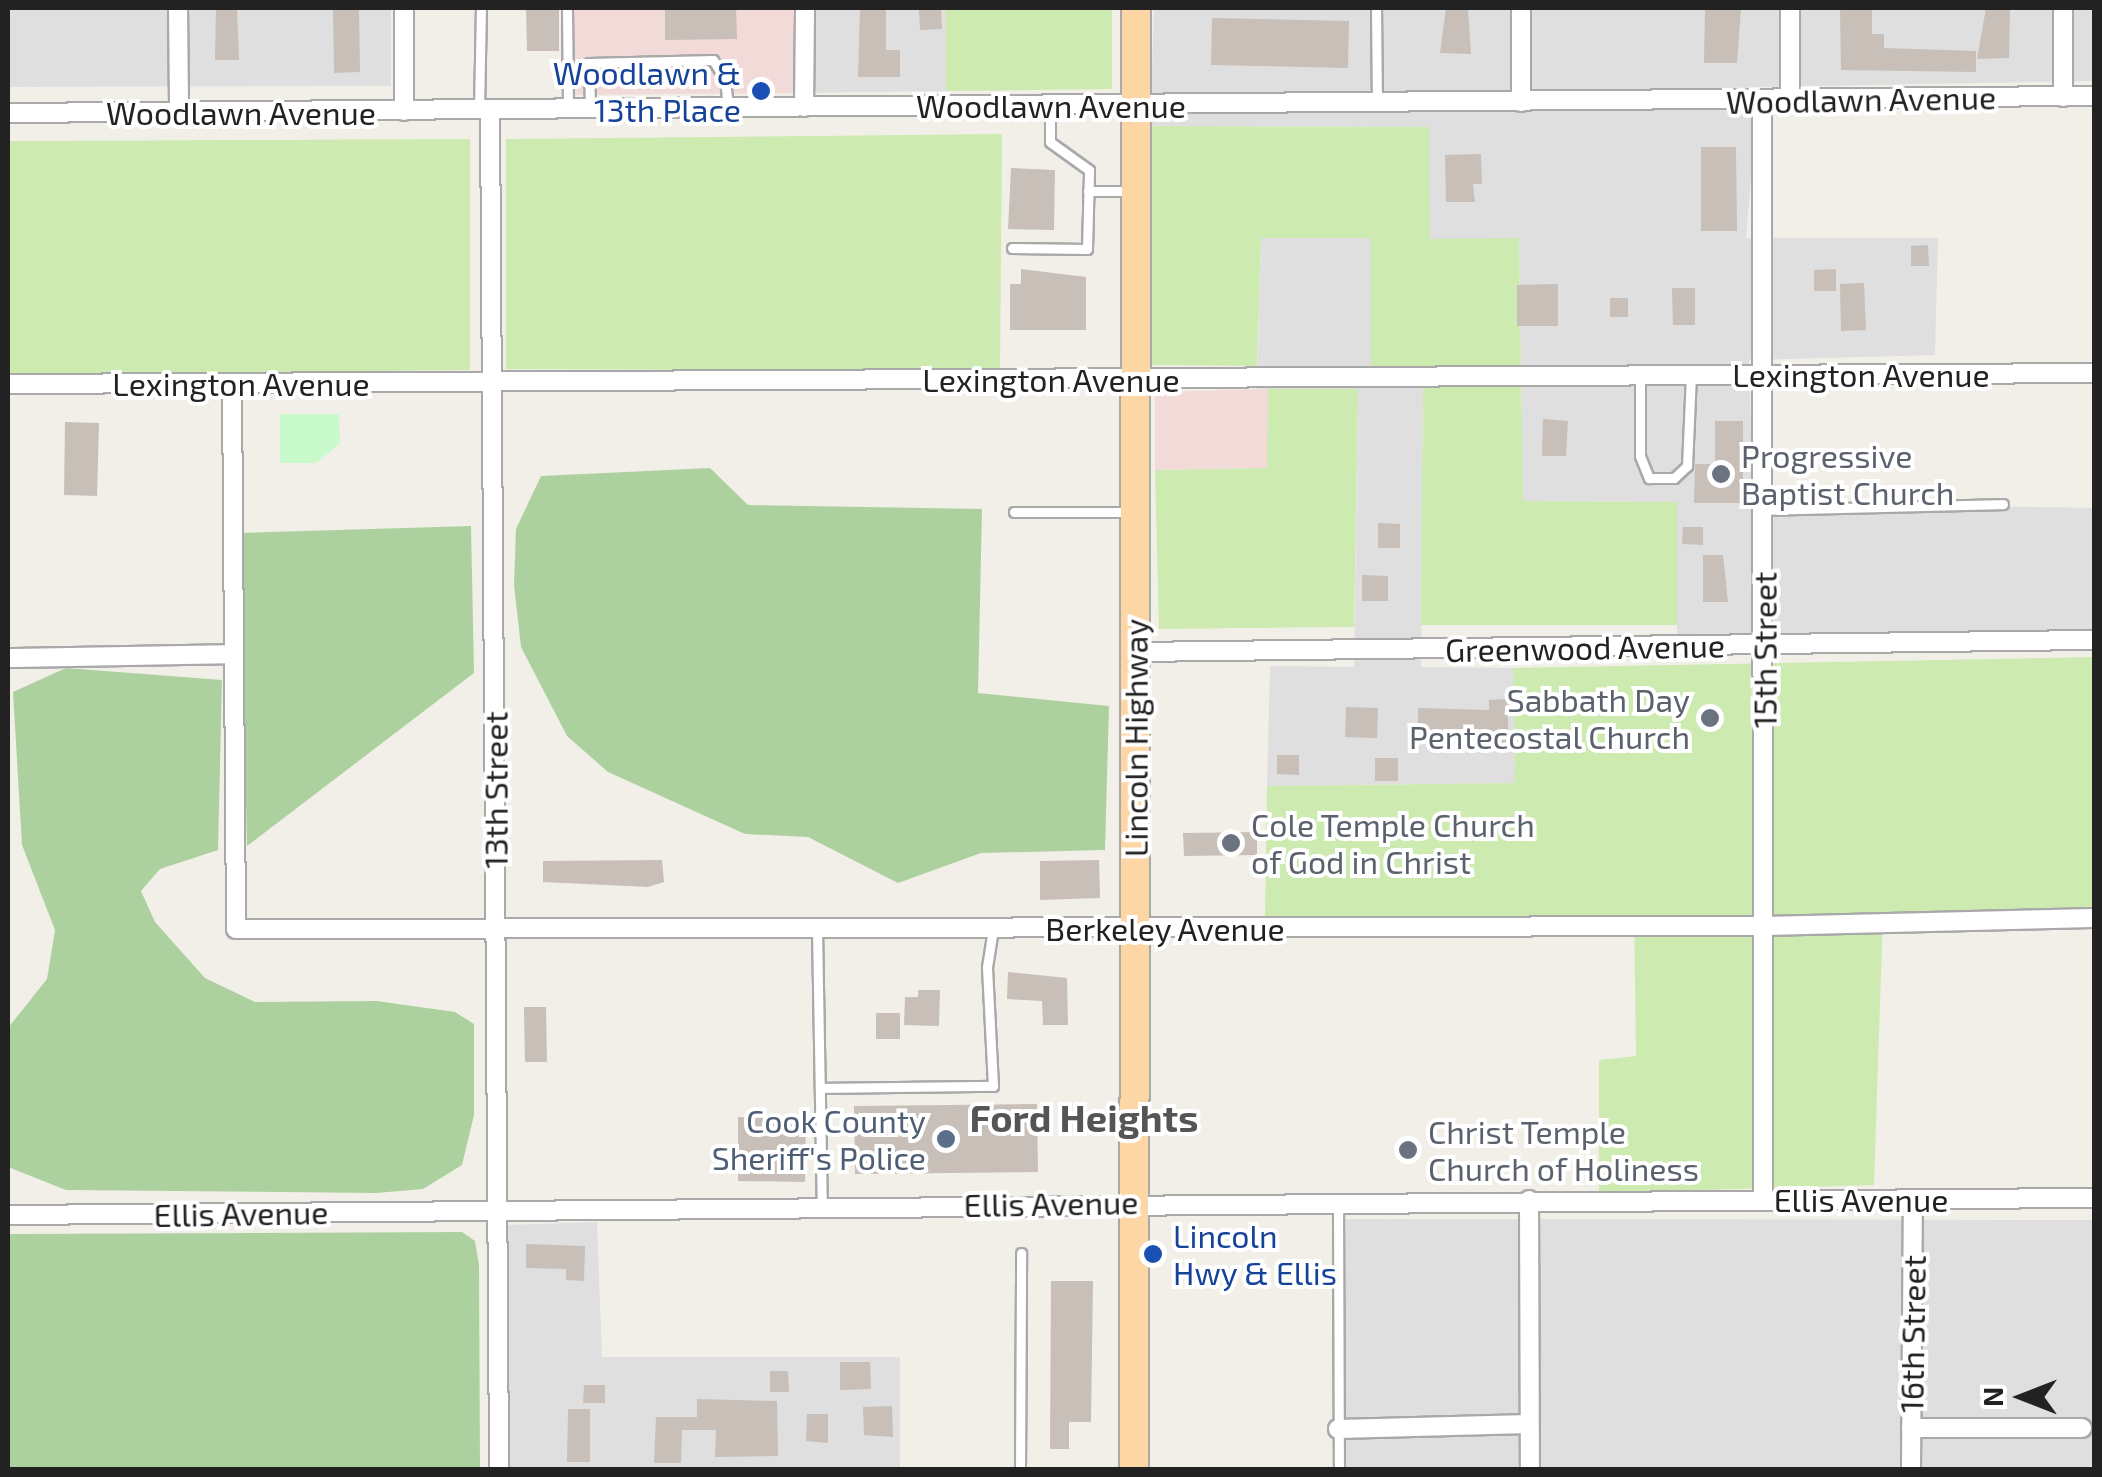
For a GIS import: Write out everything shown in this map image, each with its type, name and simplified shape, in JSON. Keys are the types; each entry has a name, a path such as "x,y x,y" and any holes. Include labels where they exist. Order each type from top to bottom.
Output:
{"main road":[{"name":"Lincoln Highway","path":"1134,1470 1136,8"}],"street":[{"path":"178,8 178,112"},
{"path":"404,8 404,110"},
{"path":"804,107 805,8"},
{"path":"1520,8 1521,102"},
{"path":"1790,8 1790,98"},
{"path":"2063,8 2064,96"},
{"name":"Woodlawn Avenue","path":"8,114 2094,96"},
{"name":"15th Street","path":"1762,100 1763,1200"},
{"name":"13th Street","path":"484,110 492,382 500,1470"},
{"name":"Lexington Avenue","path":"8,384 2094,373"},
{"path":"8,658 232,654 232,383"},
{"name":"Greenwood Avenue","path":"1135,652 2094,640"},
{"name":"Berkeley Avenue","path":"232,654 236,929 1764,926 2094,918"},
{"name":"Ellis Avenue","path":"8,1216 1134,1202 2094,1198"},
{"name":"16th Street","path":"1911,1470 1913,1199"},
{"path":"1528,1200 1530,1470"},
{"path":"1338,1430 1529,1424"},
{"path":"1911,1428 2082,1428"}],"lane":[{"path":"481,8 484,110"},
{"path":"567,8 568,109"},
{"path":"1376,8 1377,103"},
{"path":"590,109 590,64 714,60 725,79 728,108"},
{"path":"1012,248 1088,249 1089,170 1050,142 1050,106"},
{"path":"1088,191 1136,191"},
{"path":"1640,375 1640,456 1649,478 1674,478 1687,466 1691,375"},
{"path":"1763,510 2003,504"},
{"path":"1014,512 1135,512"},
{"path":"820,1088 993,1086 987,967 993,928"},
{"path":"817,929 822,1205"},
{"path":"1338,1201 1338,1470"},
{"path":"1020,1253 1020,1470"}],"shaded area":[{"path":"8,8 391,8 391,86 8,87"},
{"path":"573,8 799,8 800,93 574,95"},
{"path":"799,8 946,8 946,91 800,93"},
{"path":"1154,8 2094,8 2094,81 1759,87 1746,238 1938,238 1935,355 1749,360 1753,503 2094,508 2094,631 1677,634 1676,502 1523,501 1519,239 1429,239 1429,127 1150,126"},
{"path":"1261,238 1371,238 1371,386 1423,383 1421,667 1513,668 1515,783 1267,786 1270,666 1354,667 1358,389 1257,389"},
{"path":"1268,389 1268,468 1155,470 1155,392"},
{"path":"1338,1219 2094,1220 2094,1469 1336,1470"},
{"path":"597,1222 602,1357 900,1357 900,1469 508,1469 506,1225"}],"green space":[{"path":"946,8 1112,8 1112,89 946,91"},
{"path":"1150,126 1429,127 1430,239 1519,238 1523,501 1677,502 1677,625 1421,625 1423,384 1371,386 1371,238 1261,238 1257,366 1151,365"},
{"path":"1002,134 1000,371 506,369 506,139"},
{"path":"470,139 470,370 8,375 8,141"},
{"path":"1268,389 1358,389 1354,627 1159,629 1155,470 1267,468"},
{"path":"280,414 339,414 340,444 316,463 280,463"},
{"path":"710,468 748,505 982,509 978,693 1109,706 1105,850 981,853 898,883 808,837 745,834 608,772 567,736 521,647 514,585 516,529 541,476"},
{"path":"471,526 474,673 247,846 240,533"},
{"path":"2094,657 2094,909 1883,914 1874,1185 1599,1193 1599,1060 1636,1056 1634,916 1265,918 1267,786 1515,783 1513,668"},
{"path":"66,668 222,680 218,850 160,869 141,891 155,922 205,978 255,1002 377,1001 455,1012 474,1024 474,1115 462,1165 423,1189 376,1193 66,1190 8,1167 8,1028 47,979 55,930 22,845 13,692"},
{"path":"462,1232 475,1241 479,1265 480,1469 8,1469 8,1234"}],"building":[{"path":"216,8 237,8 239,60 215,60"},
{"path":"333,8 359,8 360,72 334,73"},
{"path":"526,8 559,8 559,51 527,51"},
{"path":"665,8 736,8 737,39 665,40"},
{"path":"860,8 886,8 886,50 900,50 900,77 858,77"},
{"path":"941,8 942,29 920,30 919,10"},
{"path":"1446,8 1468,8 1471,54 1440,53"},
{"path":"1705,8 1741,8 1737,63 1704,63"},
{"path":"1840,8 1872,8 1872,34 1884,34 1884,48 1976,51 1976,72 1841,70"},
{"path":"1986,8 2010,8 2009,58 1977,59"},
{"path":"1212,18 1349,21 1348,68 1211,65"},
{"path":"1701,147 1736,147 1737,231 1701,231"},
{"path":"1481,154 1482,184 1473,184 1475,202 1446,202 1445,155"},
{"path":"1011,168 1055,170 1054,230 1008,229"},
{"path":"1928,245 1929,266 1911,266 1911,246"},
{"path":"1021,269 1086,277 1086,330 1010,330 1010,284 1021,284"},
{"path":"1836,269 1836,291 1814,291 1814,270"},
{"path":"1864,283 1866,330 1841,331 1840,284"},
{"path":"1558,284 1558,326 1517,326 1517,285"},
{"path":"1672,288 1695,288 1695,325 1673,325"},
{"path":"1610,298 1628,298 1628,317 1610,317"},
{"path":"1543,419 1568,421 1566,456 1542,456"},
{"path":"1715,421 1743,421 1743,503 1694,503 1695,464 1715,464"},
{"path":"65,422 99,423 97,496 64,495"},
{"path":"1378,523 1400,524 1400,548 1378,548"},
{"path":"1683,527 1703,527 1703,545 1682,544"},
{"path":"1703,555 1723,555 1728,602 1703,602"},
{"path":"1362,575 1388,576 1388,601 1362,601"},
{"path":"1507,699 1509,745 1418,739 1418,708 1489,710 1489,700"},
{"path":"1346,707 1378,708 1377,738 1345,737"},
{"path":"1277,755 1299,755 1299,775 1277,774"},
{"path":"1375,758 1398,758 1398,781 1375,781"},
{"path":"1257,832 1257,855 1184,856 1183,833"},
{"path":"662,860 664,882 648,887 543,882 543,861"},
{"path":"1099,860 1100,898 1040,900 1040,861"},
{"path":"1008,972 1067,978 1068,1025 1043,1025 1042,1001 1007,999"},
{"path":"918,990 940,990 939,1026 904,1025 905,997 918,997"},
{"path":"524,1007 546,1007 547,1062 525,1062"},
{"path":"876,1013 900,1013 900,1039 876,1039"},
{"path":"1037,1104 1038,1172 855,1174 854,1106"},
{"path":"738,1117 806,1118 805,1182 738,1181"},
{"path":"526,1244 585,1246 584,1281 566,1280 566,1269 526,1268"},
{"path":"1051,1281 1093,1281 1091,1422 1069,1422 1069,1449 1050,1449"},
{"path":"840,1362 870,1362 871,1389 840,1390"},
{"path":"770,1371 788,1371 789,1392 770,1392"},
{"path":"584,1385 605,1385 605,1403 583,1403"},
{"path":"697,1399 777,1401 778,1456 715,1457 716,1430 682,1430 681,1463 654,1463 656,1417 697,1417"},
{"path":"892,1406 893,1437 864,1435 863,1407"},
{"path":"568,1409 590,1409 590,1462 567,1462"},
{"path":"807,1414 828,1414 828,1443 806,1441"}],"place":[{"name":"Woodlawn & 13th Place","path":"761,91"},
{"name":"Progressive Baptist Church","path":"1721,474"},
{"name":"Sabbath Day Pentecostal Church","path":"1710,718"},
{"name":"Cole Temple Church of God in Christ","path":"1231,843"},
{"name":"Cook County Sheriff's Police","path":"946,1139"},
{"name":"Christ Temple Church of Holiness","path":"1408,1150"},
{"name":"Lincoln Hwy & Ellis","path":"1153,1254"}],"district":[{"name":"Ford Heights","path":"1084,1118"}]}
